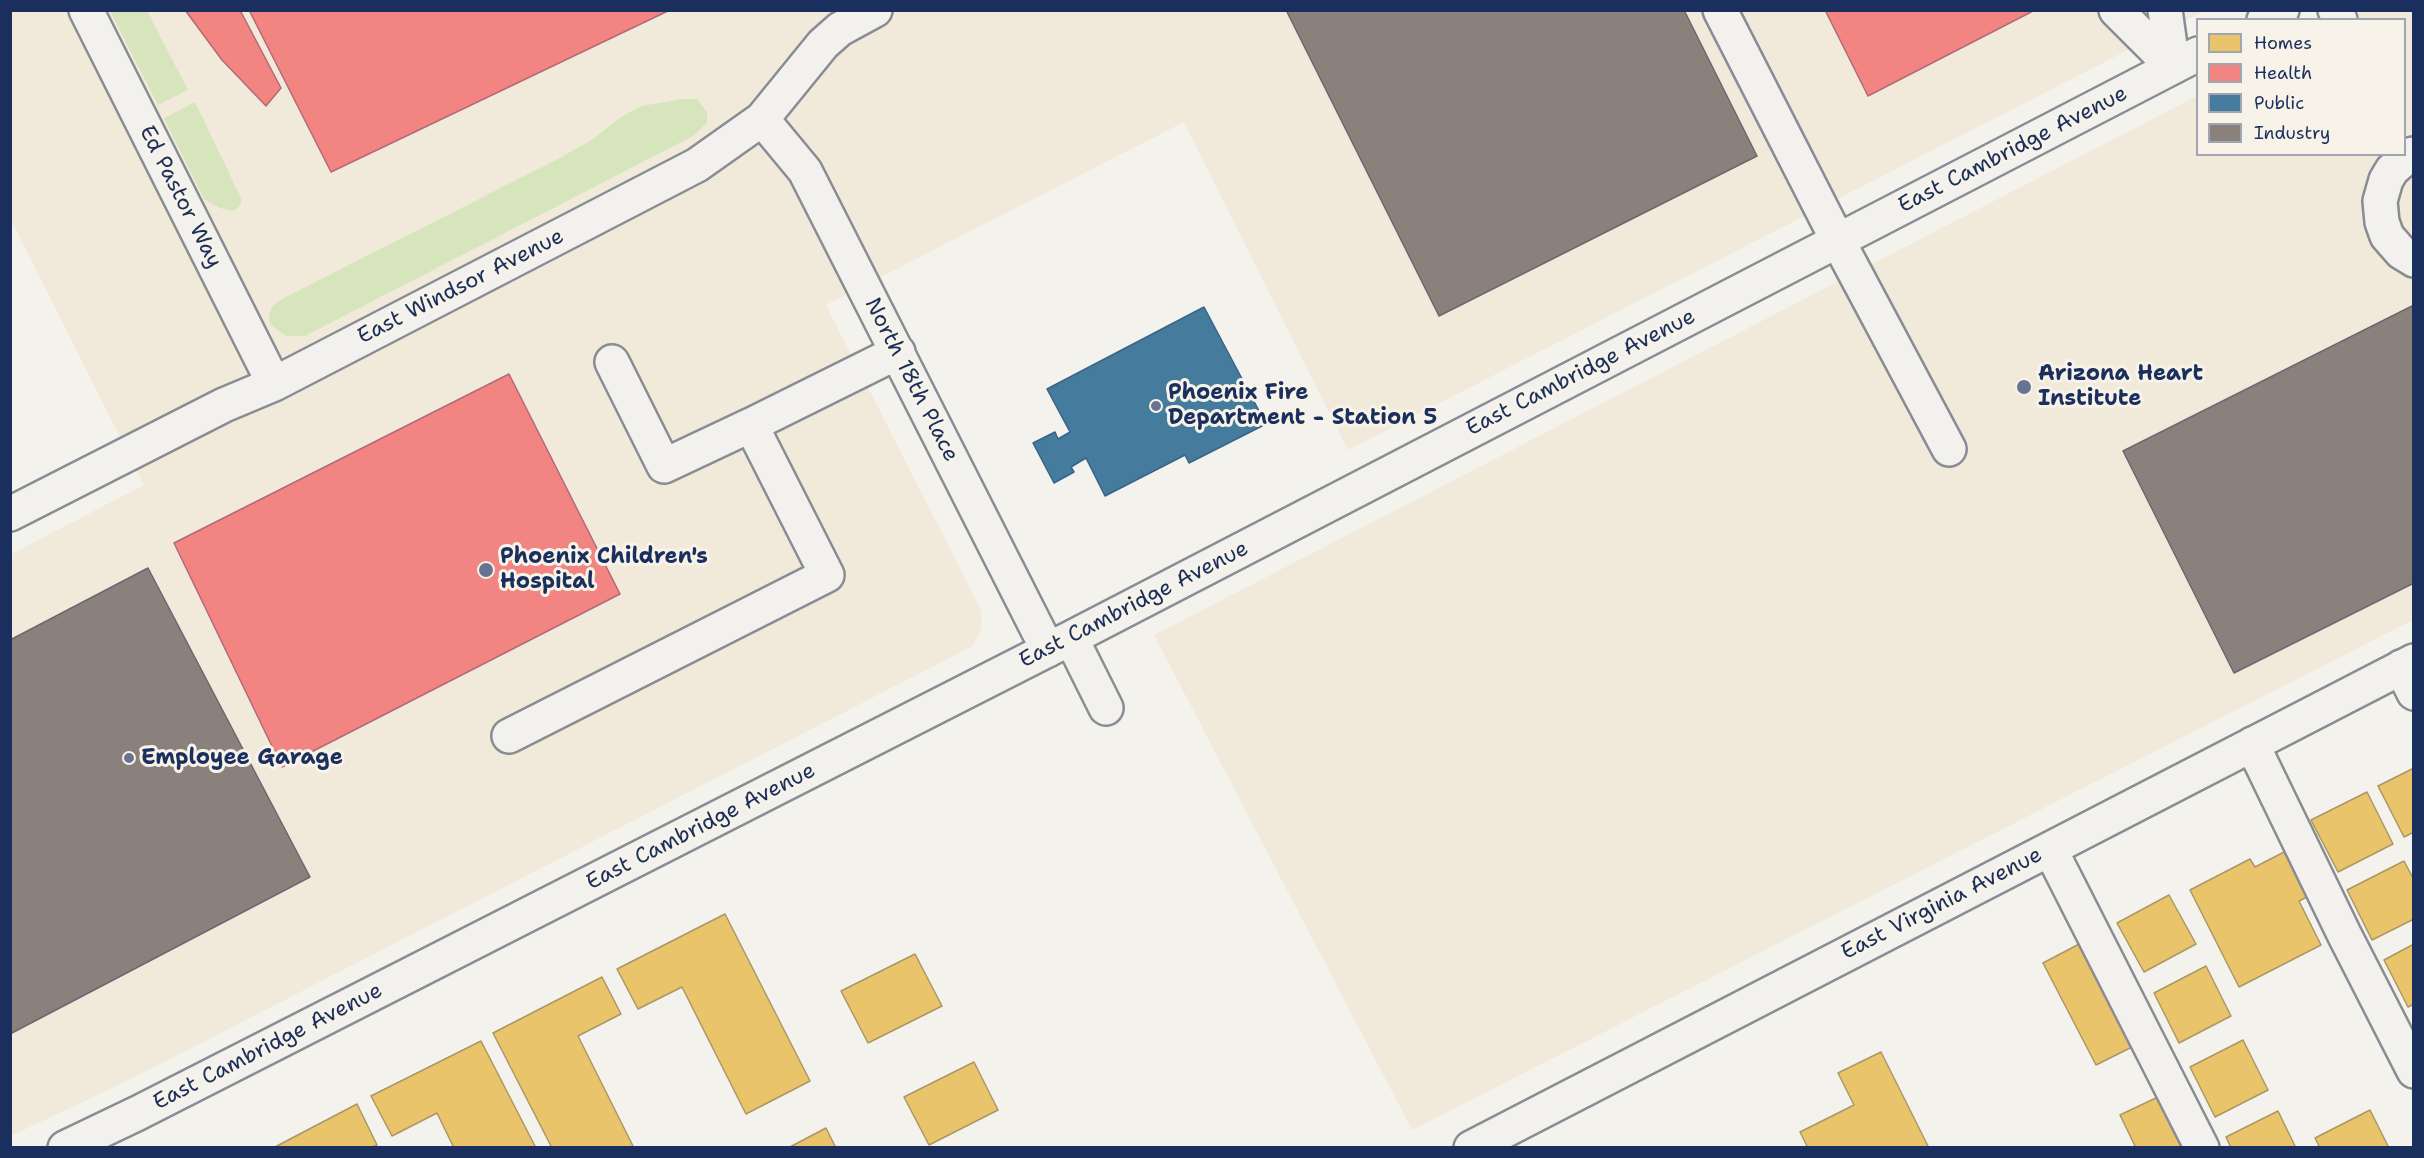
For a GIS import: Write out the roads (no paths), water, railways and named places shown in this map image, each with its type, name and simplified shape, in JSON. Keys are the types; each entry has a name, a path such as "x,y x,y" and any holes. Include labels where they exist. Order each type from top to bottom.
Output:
{"street":[{"name":"Ed Pastor Way","path":"86,10 274,384"},
{"name":"East Windsor Avenue","path":"10,514 224,405 274,384 697,165 762,118 823,44 840,29 875,10"},
{"path":"1720,10 1838,241 1949,449"},
{"path":"2116,10 2185,61"},
{"path":"2165,10 2185,61"},
{"path":"2268,18 2282,10"},
{"name":"East Cambridge Avenue","path":"66,1148 1060,644 2185,61"},
{"name":"North 18th Place","path":"762,118 805,171 898,352 1060,644 1106,708"},
{"path":"2404,156 2386,180 2380,201 2382,222 2388,236 2401,252 2414,260"},
{"path":"612,362 664,466 898,352"},
{"path":"509,736 827,575 751,424"},
{"name":"East Virginia Avenue","path":"1471,1148 2252,744 2409,674"},
{"path":"2252,744 2344,934 2414,1071"},
{"path":"2050,849 2202,1148"}],"place":[{"name":"Arizona Heart Institute","path":"2024,387"},
{"name":"Phoenix Fire Department - Station 5","path":"1156,406"},
{"name":"Phoenix Children's Hospital","path":"486,570"},
{"name":"Employee Garage","path":"129,758"}]}
